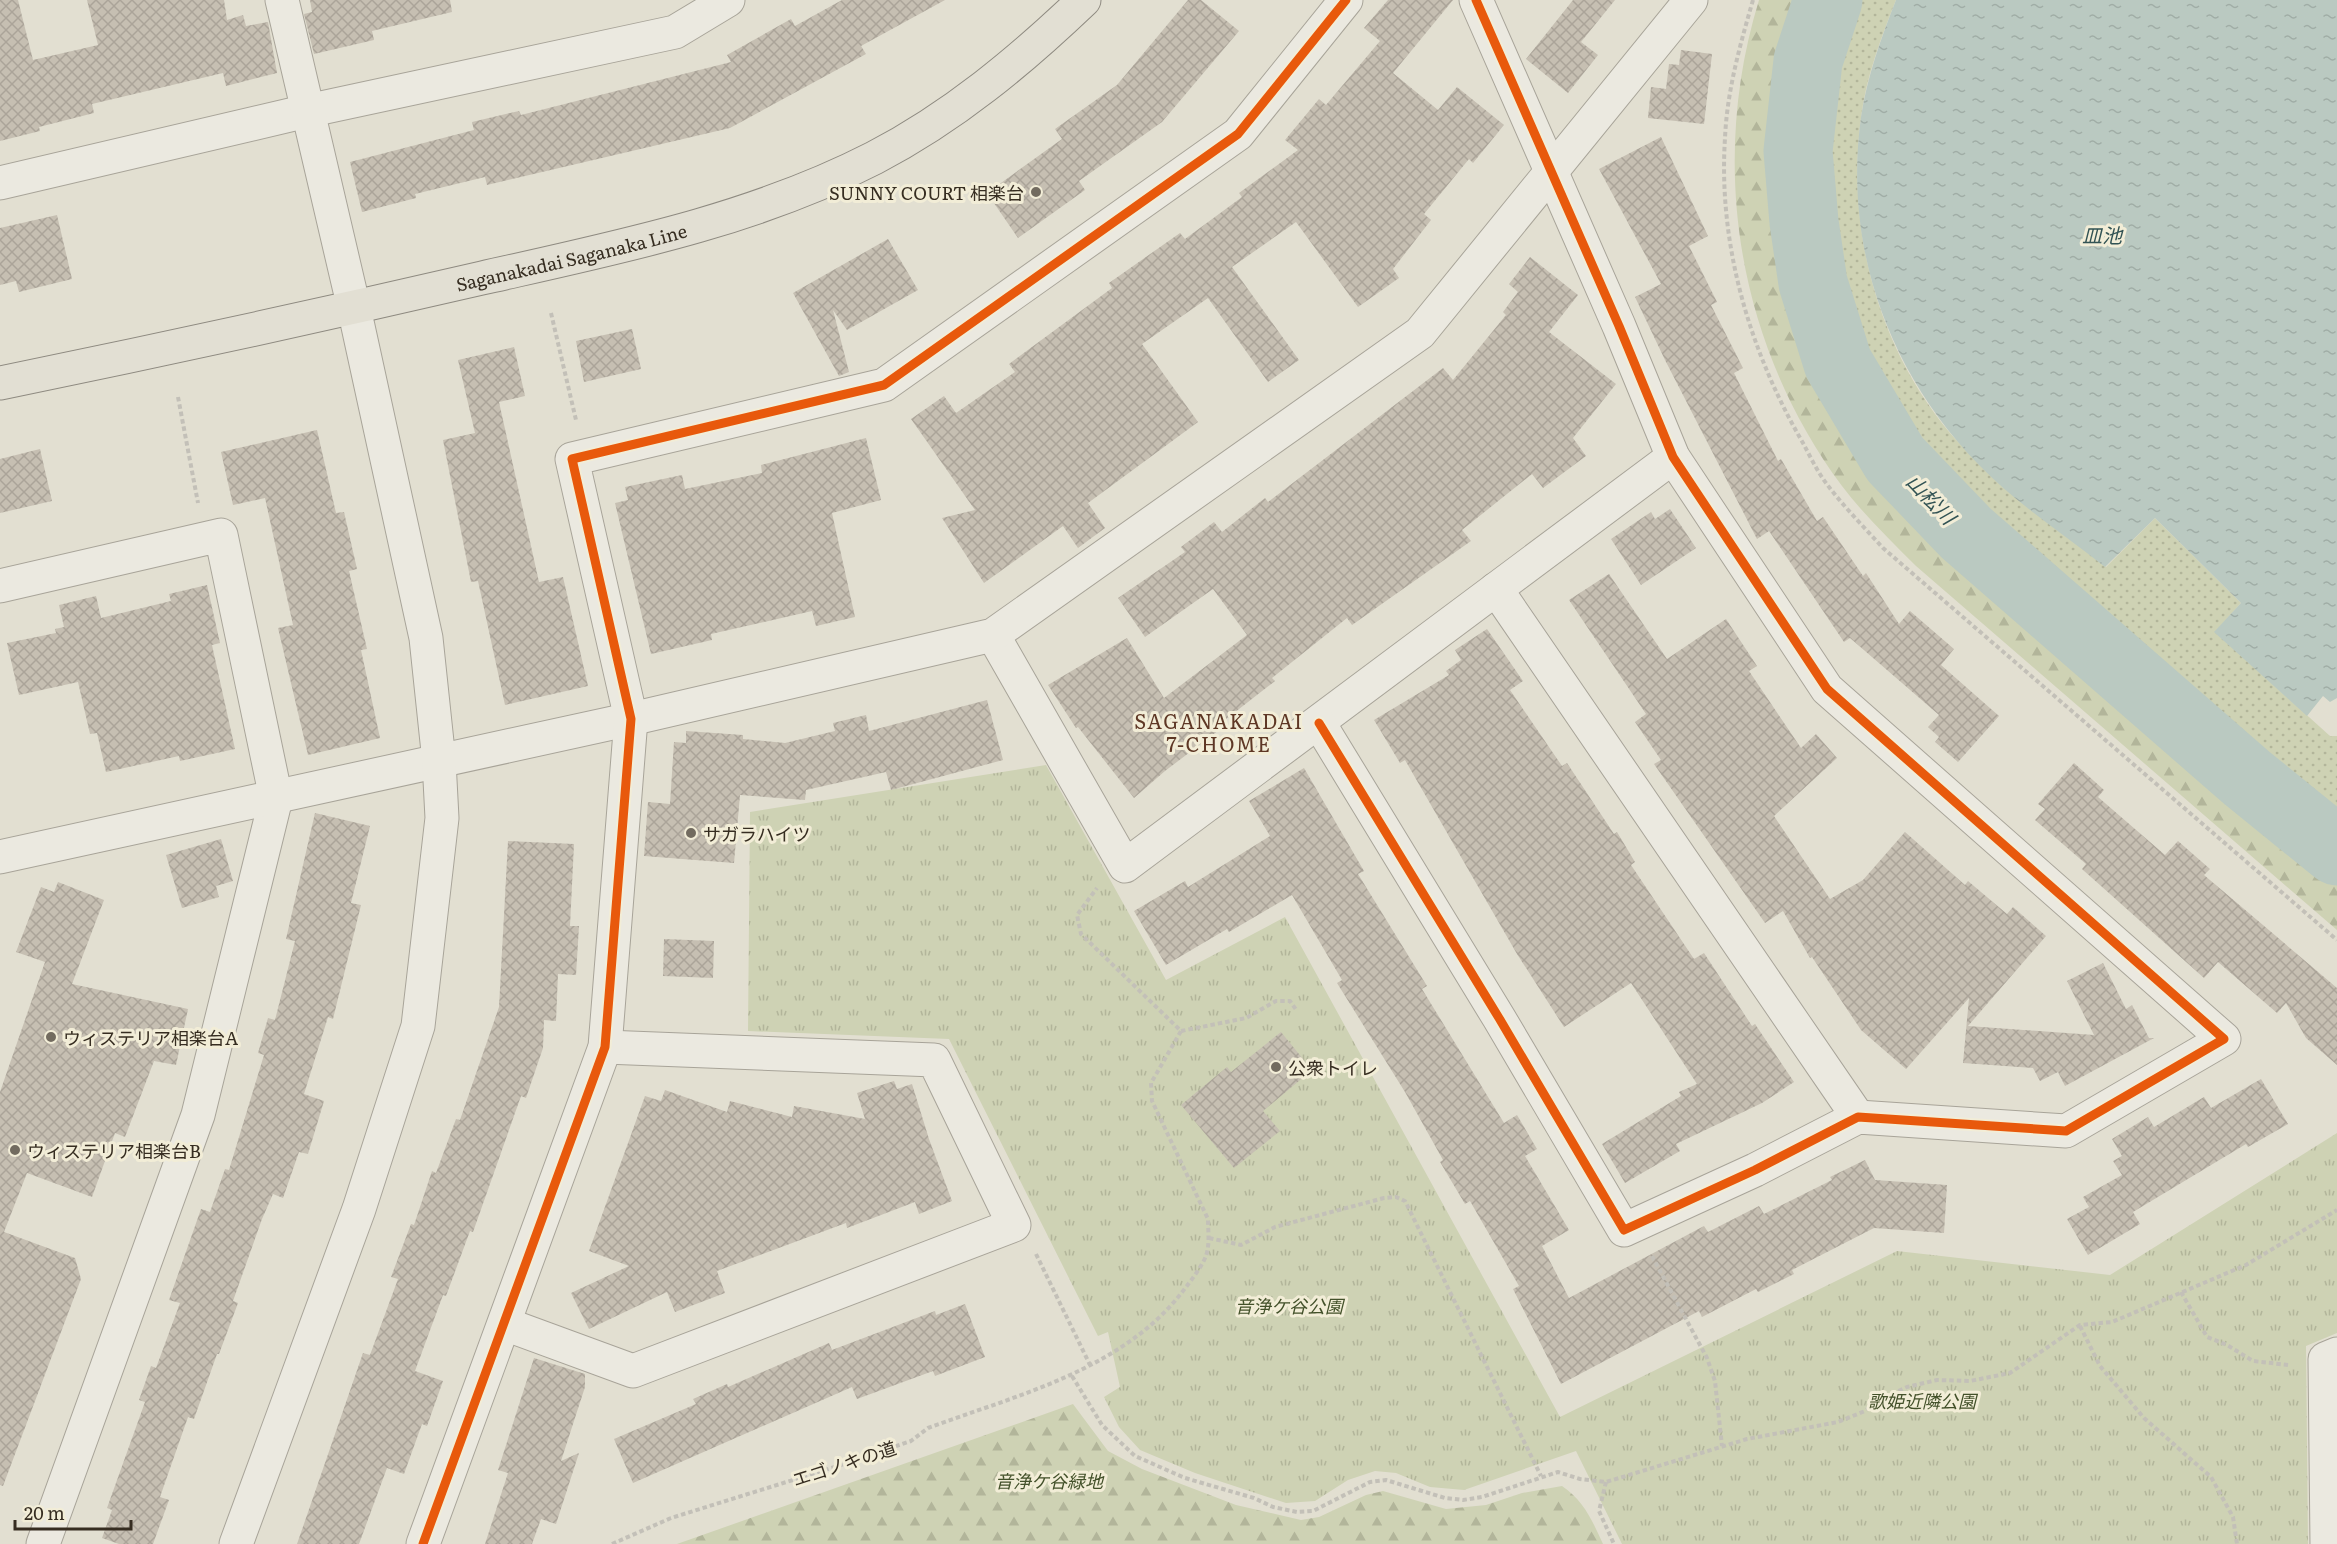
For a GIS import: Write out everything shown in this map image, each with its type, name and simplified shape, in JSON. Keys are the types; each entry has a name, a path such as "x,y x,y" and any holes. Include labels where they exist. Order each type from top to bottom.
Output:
{"main road":[{"name":"Saganakadai Saganaka Line","path":"0,383 354,308 710,223 815,185 874,157 979,92 1030,51 1084,0"}],"street":[{"path":"236,1544 359,1209 418,1026 442,818 439,761 426,638 354,308 306,111 282,0"},
{"path":"0,183 306,111 675,32 728,0"},
{"path":"423,1544 605,1047 631,719 572,459 884,385 1238,134 1346,0"},
{"path":"1319,723 1499,1018 1624,1230 1755,1170 1858,1117 2066,1131 2224,1039 1827,689 1673,457 1551,169 1476,0"},
{"path":"2,862 993,634 1420,333 1690,0"},
{"path":"993,634 1125,866 1673,457"},
{"path":"0,586 221,535 276,798 198,1115 43,1544"},
{"path":"1496,589 1858,1117"},
{"path":"505,1324 633,1371 1014,1225 934,1060 605,1047"},
{"path":"2327,1544 2331,1360"}],"path":[{"path":"1753,0 1736,57 1725,139 1728,225 1739,286 1756,346 1783,410 1825,482 1882,548 2337,940"},
{"path":"551,313 584,456"},
{"path":"178,397 204,539"},
{"path":"1125,866 1093,891 1077,915 1081,934 1181,1031"},
{"path":"1297,1011 1290,1001 1276,1001 1246,1018 1181,1031 1151,1083 1152,1101 1208,1219 1209,1238 1241,1245 1275,1227 1384,1198 1396,1197 1405,1201 1541,1476"},
{"path":"1072,1376 1102,1425 1135,1455 1185,1478 1254,1498 1273,1507 1297,1512 1313,1511 1371,1482 1386,1480 1445,1498 1463,1500 1482,1497 1558,1472 1580,1479 1606,1482 1747,1439 1838,1422 1865,1411 1881,1399 1907,1387 1937,1380 1970,1381 2010,1372 2080,1325 2112,1322 2246,1265 2337,1210"},
{"path":"1014,1225 1030,1241 1090,1365"},
{"path":"1635,1225 1707,1358 1717,1391 1722,1446"},
{"path":"2181,1292 2207,1337 2227,1345 2253,1361 2331,1360"},
{"path":"2080,1325 2100,1366 2144,1418 2211,1477 2234,1517 2237,1544"},
{"path":"1606,1482 1599,1511 1614,1544"}],"green space":[{"path":"1759,0 1806,0 1789,58 1779,118 1778,177 1783,237 1795,296 1814,353 1840,407 1871,459 1895,490 1940,537 2337,878 2337,930 1916,566 1850,497 1806,432 1778,374 1757,314 1742,253 1735,190 1736,126 1744,63"},
{"path":"1849,0 1896,0 1875,58 1863,103 1858,160 1858,202 1873,285 1886,325 1925,399 1961,444 2106,567 2155,518 2241,603 2215,632 2330,736 2337,736 2337,822 2250,751 2253,745 2225,722 2213,720 1971,511 1912,446 1874,387 1851,335 1834,281 1823,225 1820,169 1823,112 1833,55"},
{"path":"1046,765 1166,980 1285,917 1560,1417 1897,1251 2110,1275 2337,1133 2337,1333 2306,1346 2308,1544 1622,1544 1576,1451 1464,1490 1430,1487 1396,1473 1375,1471 1348,1480 1315,1501 1286,1503 1195,1473 1140,1450 1119,1427 1104,1397 1120,1387 1108,1332 1098,1336 949,1039 748,1031 750,812"},
{"name":"音浄ケ谷緑地","path":"1073,1404 1108,1451 1142,1469 1236,1505 1301,1520 1319,1517 1366,1495 1383,1491 1446,1509 1486,1505 1522,1493 1562,1486 1582,1505 1603,1544 677,1544"}],"water":[{"name":"皿池","path":"1896,0 2337,0 2337,698 2330,702 2323,696 2307,716 2214,632 2241,603 2155,518 2105,567 1993,479 1947,429 1920,390 1897,348 1879,304 1866,259 1859,213 1857,165 1861,117 1875,58"}],"building":[{"path":"0,0 18,0 33,60 98,45 87,0 224,0 227,20 243,15 246,26 268,22 277,73 226,86 223,73 92,104 94,113 39,127 40,131 0,141"},
{"path":"310,0 450,0 452,12 372,31 374,40 314,54 304,14 312,12"},
{"path":"842,0 945,0 861,46 866,54 730,128 487,185 485,177 415,194 416,198 362,212 350,162 474,130 472,122 519,111 521,115 731,62 727,55 791,19 795,26"},
{"path":"1188,0 1201,0 1239,31 1162,122 1079,181 1085,190 1018,238 987,193 1062,139 1055,129 1117,85"},
{"path":"1388,0 1453,0 1393,73 1438,110 1457,87 1504,125 1473,163 1469,159 1424,214 1431,220 1393,269 1399,278 1358,307 1296,222 1232,267 1299,360 1268,382 1208,298 1142,344 1198,422 1088,503 1105,528 1078,548 1063,526 984,583 942,518 975,510 911,419 944,396 956,413 1015,372 1009,364 1112,288 1109,283 1180,233 1185,239 1242,197 1239,193 1298,150 1285,140 1319,99 1326,105 1380,41 1364,28"},
{"path":"1573,0 1615,0 1581,42 1598,55 1568,93 1526,59"},
{"path":"1681,50 1712,54 1704,124 1648,118 1651,87 1666,89 1669,64 1679,65"},
{"path":"1661,137 1708,236 1689,246 1717,302 1711,305 1743,368 1734,373 1778,461 1781,459 1817,521 1823,517 1863,576 1866,573 1899,624 1910,611 1954,649 1941,665 1999,716 1958,762 1935,742 1939,737 1928,727 1939,715 1850,638 1844,642 1769,531 1757,539 1635,297 1661,284 1599,169"},
{"path":"57,215 72,279 19,292 16,281 0,285 0,228"},
{"path":"888,239 918,290 847,330 833,310 849,372 839,376 793,293"},
{"path":"1530,257 1578,295 1549,332 1616,384 1573,438 1586,456 1543,488 1532,474 1462,530 1471,541 1352,625 1347,618 1272,678 1275,681 1216,727 1219,730 1134,798 1078,727 1076,728 1048,685 1127,638 1164,698 1247,635 1213,589 1145,637 1118,598 1185,552 1181,547 1214,522 1222,532 1265,498 1268,502 1443,368 1453,380 1506,315 1503,312 1518,292 1509,284"},
{"path":"632,329 641,369 584,382 576,341"},
{"path":"514,347 525,396 499,402 539,582 563,577 588,686 505,705 478,581 471,582 443,440 475,433 458,360"},
{"path":"317,430 336,513 344,512 357,569 349,571 367,649 361,650 380,738 308,755 278,628 293,625 265,498 233,505 221,452"},
{"path":"866,438 881,500 832,513 855,617 816,626 812,611 711,634 712,640 651,654 615,503 628,500 625,487 682,475 685,489 762,473 761,465"},
{"path":"40,449 52,501 0,513 0,459"},
{"path":"1670,509 1696,548 1641,585 1611,539 1651,512 1655,519"},
{"path":"1609,574 1667,659 1726,619 1757,666 1749,671 1801,748 1816,734 1837,758 1774,816 1830,899 1863,880 1905,832 1965,885 1968,881 2007,914 2013,907 2046,936 1968,1026 2094,1035 2067,981 2103,963 2126,1009 2132,1005 2149,1038 2154,1038 2065,1086 2058,1072 2040,1081 2033,1068 1963,1063 1969,998 1906,1069 1861,1030 1812,957 1810,958 1783,911 1765,923 1654,764 1661,760 1635,722 1646,714 1569,600"},
{"path":"207,585 220,643 212,645 235,749 180,761 179,756 106,772 97,733 90,734 78,682 19,695 7,643 56,633 55,629 64,627 59,605 96,596 101,618 171,601 169,594"},
{"path":"1487,629 1523,681 1510,690 1562,766 1567,763 1614,834 1617,832 1635,862 1631,865 1694,959 1704,953 1752,1026 1755,1024 1794,1082 1762,1103 1676,1144 1680,1151 1625,1183 1602,1144 1681,1096 1679,1092 1697,1084 1631,983 1564,1027 1517,954 1405,760 1400,763 1374,720 1449,675 1446,671 1461,660 1455,650"},
{"path":"987,700 1003,760 891,790 886,772 806,790 805,800 740,795 734,863 644,856 648,802 670,804 674,742 686,743 686,731 743,735 743,739 785,743 835,731 833,723 866,715 869,731"},
{"path":"2074,763 2104,790 2098,797 2165,855 2178,841 2210,869 2204,875 2337,988 2337,1065 2306,1038 2286,1003 2277,1013 2218,962 2204,978 2082,869 2086,864 2035,820 2045,809 2038,804"},
{"path":"1304,768 1364,871 1358,874 1427,986 1422,989 1504,1123 1517,1115 1537,1149 1525,1156 1569,1230 1542,1246 1569,1298 1704,1226 1708,1232 1759,1206 1764,1214 1832,1180 1830,1177 1865,1160 1875,1180 1947,1185 1944,1233 1874,1228 1792,1270 1794,1274 1758,1292 1756,1289 1702,1317 1699,1311 1561,1384 1513,1289 1519,1286 1470,1201 1465,1204 1440,1162 1443,1160 1405,1092 1337,983 1342,980 1292,895 1229,932 1227,929 1166,965 1134,911 1185,881 1188,887 1270,836 1249,801"},
{"path":"315,813 370,826 351,903 361,905 333,1019 328,1017 304,1094 324,1101 308,1154 299,1152 283,1198 273,1194 262,1219 233,1301 238,1303 194,1419 188,1417 160,1497 169,1500 153,1544 119,1544 102,1538 112,1510 107,1508 145,1402 139,1400 151,1366 156,1368 180,1303 169,1300 201,1209 210,1212 225,1169 229,1170 264,1055 258,1053 268,1018 275,1020 295,941 286,939"},
{"path":"221,839 233,881 216,886 219,897 182,908 166,855"},
{"path":"508,841 574,844 570,926 579,926 576,975 558,974 556,1021 544,1020 543,1048 526,1098 521,1096 473,1232 470,1231 446,1296 443,1295 415,1371 443,1381 427,1426 422,1424 404,1474 387,1468 359,1544 297,1544 363,1353 370,1355 398,1279 391,1277 411,1224 414,1225 432,1171 436,1173 456,1119 460,1120 499,1007"},
{"path":"58,882 104,900 72,984 188,1009 176,1065 154,1061 125,1137 115,1133 92,1197 27,1173 4,1232 75,1258 81,1279 3,1486 0,1485 0,1092 45,962 16,952 41,887 54,892"},
{"path":"664,939 714,941 713,978 663,976"},
{"path":"1281,1032 1312,1070 1263,1111 1280,1131 1234,1168 1181,1105 1227,1067 1231,1072"},
{"path":"2261,1079 2288,1124 2248,1147 2246,1144 2133,1212 2140,1224 2088,1255 2067,1219 2089,1207 2083,1197 2122,1175 2113,1161 2122,1156 2112,1139 2148,1117 2154,1127 2204,1097 2211,1108"},
{"path":"894,1081 897,1089 912,1084 952,1201 919,1214 915,1202 847,1228 846,1223 717,1271 725,1293 675,1312 667,1292 589,1329 571,1293 629,1266 589,1251 645,1096 661,1101 665,1090 727,1112 730,1101 792,1117 794,1106 865,1119 857,1093"},
{"path":"965,1304 985,1357 935,1376 933,1371 857,1399 852,1387 633,1483 614,1439 696,1404 693,1399 727,1384 728,1387 829,1343 832,1350 935,1311 936,1315"},
{"path":"534,1358 585,1374 585,1387 561,1461 579,1453 556,1524 541,1519 532,1544 485,1544 508,1473 498,1470"}],"waterway":[{"name":"山松川","path":"1828,0 1808,61 1798,151 1804,222 1813,283 1838,363 1895,459 1966,533 2247,778 2337,851"}],"cycle path":[{"path":"423,1544 605,1047 631,719 572,459 884,385 1238,134 1346,0"},
{"path":"1319,723 1499,1018 1624,1230 1755,1170 1858,1117 2066,1131 2224,1039 1827,689 1673,457 1619,326 1476,0"}],"place":[{"name":"SUNNY COURT 相楽台","path":"1036,192"},
{"name":"サガラハイツ","path":"691,833"},
{"name":"ウィステリア相楽台A","path":"51,1037"},
{"name":"公衆トイレ","path":"1276,1067"},
{"name":"ウィステリア相楽台B","path":"15,1150"}],"district":[{"name":"SAGANAKADAI 7-CHOME","path":"1219,732"}],"park label":[{"name":"音浄ケ谷公園","path":"1289,1305"},
{"name":"歌姫近隣公園","path":"1922,1400"}]}
